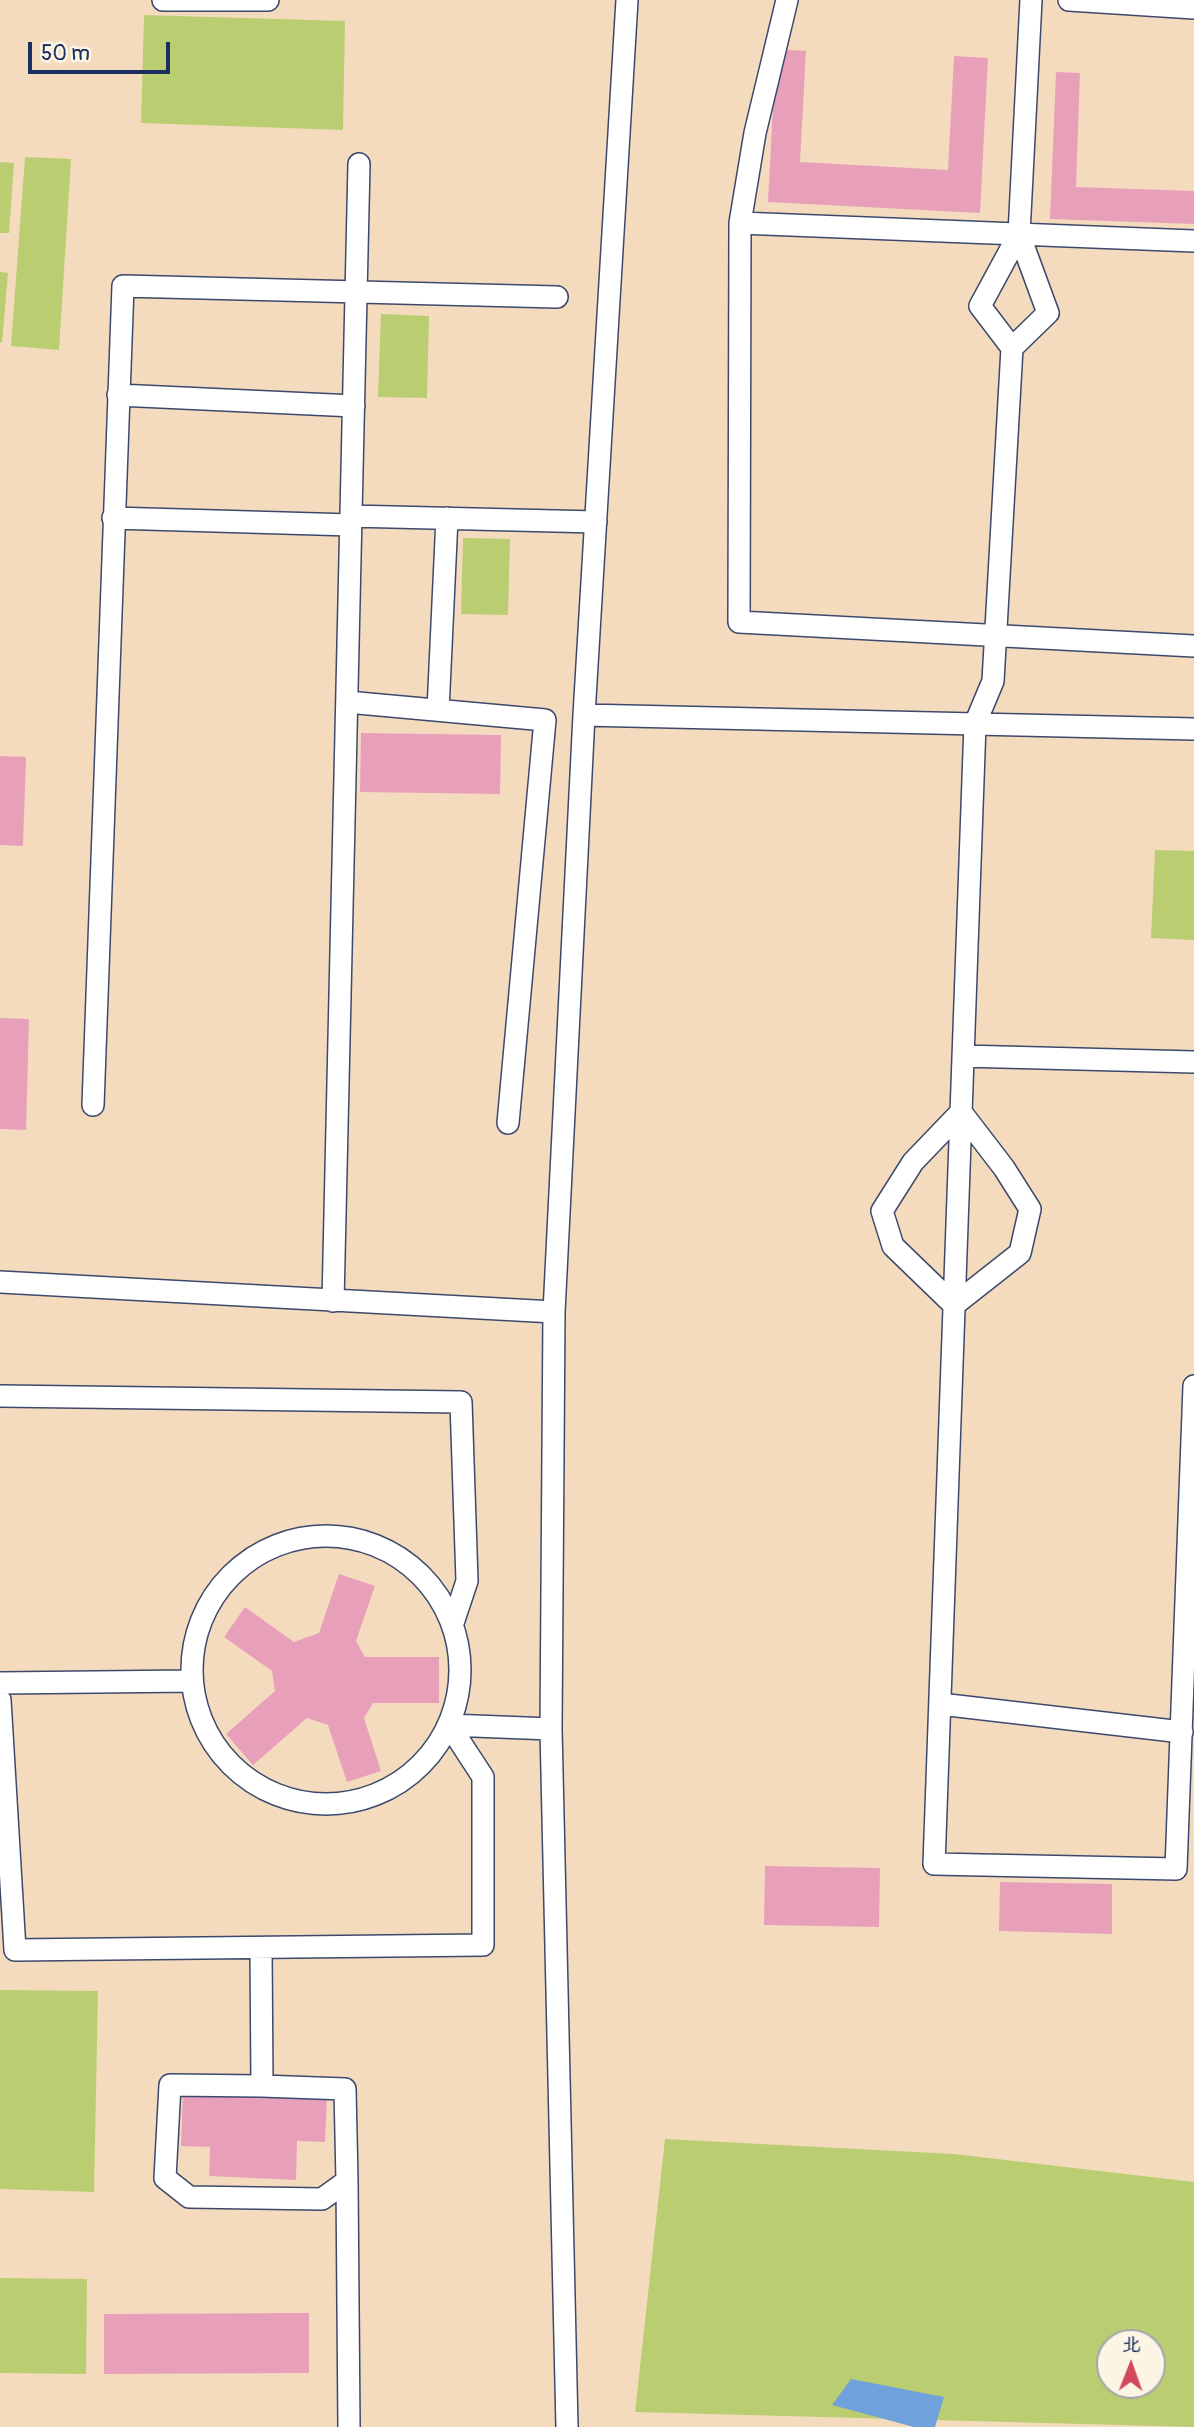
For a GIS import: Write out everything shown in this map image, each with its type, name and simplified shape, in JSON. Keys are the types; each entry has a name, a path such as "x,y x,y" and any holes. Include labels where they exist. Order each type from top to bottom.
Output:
{"street":[{"path":"163,0 268,0"},
{"path":"567,2427 551,1729 554,1312 584,715 627,0"},
{"path":"787,0 755,133 740,223 739,622 1194,646"},
{"path":"1012,348 1048,313 1019,234 1031,0"},
{"path":"1069,0 1194,8"},
{"path":"333,1301 359,164"},
{"path":"740,223 1194,241"},
{"path":"1019,234 980,306 1012,348 993,681 975,724 934,1864 1176,1869 1194,1386"},
{"path":"93,1105 123,286 558,297"},
{"path":"118,396 354,406"},
{"path":"113,518 351,521 447,518 596,522"},
{"path":"438,710 447,518"},
{"path":"347,702 545,720 508,1123"},
{"path":"584,715 1194,729"},
{"path":"962,1056 1194,1062"},
{"path":"954,1305 893,1246 882,1211 913,1162 961,1112"},
{"path":"954,1305 1020,1253 1030,1209 1004,1168 961,1112"},
{"path":"0,1282 554,1312"},
{"path":"0,1396 461,1402 467,1581 453,1623"},
{"path":"329,1535 361,1540 391,1552 417,1570 453,1623 461,1657 459,1692 449,1725 435,1749 417,1769 396,1785 371,1796 344,1803 317,1804 290,1799 253,1782 222,1756 207,1733 197,1708 191,1681 192,1649 201,1618 217,1590 248,1561 266,1549 297,1538 329,1535"},
{"path":"0,1683 191,1681"},
{"path":"0,1700 15,1950 483,1945 483,1777 449,1725"},
{"path":"940,1704 1182,1732"},
{"path":"449,1725 551,1729"},
{"path":"261,1948 262,2087"},
{"path":"347,2181 322,2199 189,2197 165,2178 170,2085 345,2089 347,2181 348,2427"}],"green space":[{"path":"144,15 345,21 343,130 141,123"},
{"path":"25,157 71,159 59,350 11,346"},
{"path":"0,162 14,163 9,233 0,233"},
{"path":"0,272 8,273 2,343 0,342"},
{"path":"381,314 429,316 427,398 378,397"},
{"path":"463,538 510,539 508,615 461,614"},
{"path":"1155,850 1194,851 1194,940 1151,938"},
{"path":"0,1990 98,1991 94,2192 0,2189"},
{"path":"665,2139 954,2154 1194,2182 1194,2427 635,2412"},
{"path":"0,2278 87,2279 86,2374 0,2373"}],"water":[{"path":"851,2379 944,2397 935,2427 914,2427 832,2405"}],"building":[{"path":"776,49 806,51 800,162 948,170 954,56 988,58 980,213 768,202"},
{"path":"1056,72 1080,73 1076,187 1194,191 1194,224 1050,219"},
{"path":"361,733 501,735 500,794 360,792"},
{"path":"0,756 26,757 23,846 0,845"},
{"path":"0,1018 29,1019 26,1130 0,1129"},
{"path":"339,1574 375,1586 356,1641 365,1657 439,1657 439,1703 373,1703 364,1718 381,1771 347,1782 328,1725 307,1718 253,1765 226,1734 275,1691 272,1671 224,1637 245,1607 294,1642 319,1633"},
{"path":"765,1866 880,1868 879,1927 764,1925"},
{"path":"1000,1882 1112,1884 1112,1934 999,1931"},
{"path":"183,2090 327,2097 325,2142 297,2141 296,2180 209,2176 210,2147 181,2146"},
{"path":"309,2313 309,2373 104,2374 104,2314"}]}
